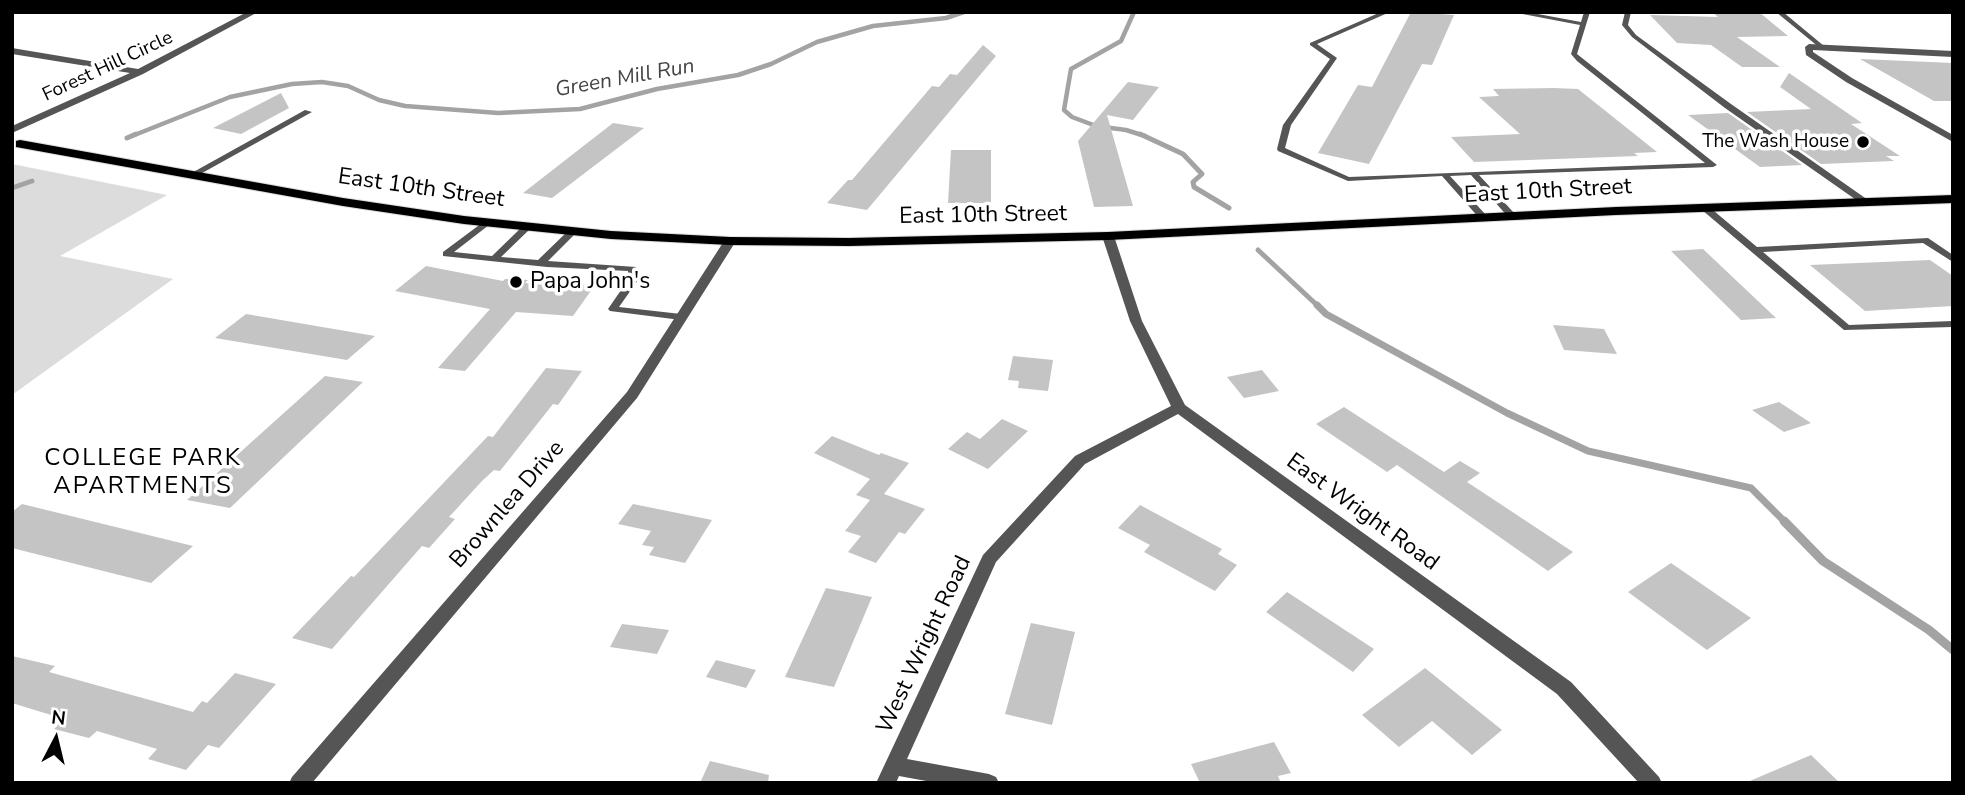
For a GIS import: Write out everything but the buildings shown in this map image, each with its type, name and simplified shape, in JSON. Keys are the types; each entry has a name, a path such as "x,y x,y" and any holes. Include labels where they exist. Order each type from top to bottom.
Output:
{"main road":[{"name":"East 10th Street","path":"20,144 343,202 486,222 573,232 730,241 849,242 1108,236 1483,217 1953,199"}],"street":[{"name":"Forest Hill Circle","path":"12,130 140,72 254,12"},
{"path":"1953,54 1822,47 1810,47 1809,53 1813,58 1953,139"},
{"path":"12,51 140,72"},
{"name":"East Wright Road","path":"1108,236 1136,321 1180,408 1564,688 1652,783"},
{"name":"Brownlea Drive","path":"299,783 632,395 730,241"},
{"name":"West Wright Road","path":"889,774 989,559 1080,460 1180,408"},
{"path":"889,774 989,783"}],"lane":[{"path":"1387,12 1312,44 1335,58 1287,125 1281,149 1348,179 1713,165 1574,54 1587,12"},
{"path":"1515,12 1584,24"},
{"path":"1628,12 1625,25 1627,30 1728,106 1865,202"},
{"path":"1779,12 1822,47"},
{"path":"192,175 308,112"},
{"path":"1473,173 1512,216"},
{"path":"1444,174 1483,217"},
{"path":"1705,208 1847,328 1953,324"},
{"path":"486,222 446,254 633,269 633,280 613,309 681,317"},
{"path":"494,258 527,227"},
{"path":"541,263 573,232"},
{"path":"1755,250 1926,240 1953,259"}],"shaded area":[{"path":"12,164 167,195 60,256 173,279 12,395"}],"waterway":[{"name":"Green Mill Run","path":"132,136 230,97 292,84 322,82 348,86 379,100 405,106 498,113 580,109 657,89 738,75 771,64 817,42 873,26 946,18 964,12"},
{"path":"1134,12 1121,41 1071,69 1064,110 1072,117 1096,126 1143,135"},
{"name":"Green Mill Run","path":"127,138 136,134"},
{"path":"1143,135 1183,154 1202,174 1193,182 1194,187 1229,208"},
{"name":"Green Mill Run","path":"12,188 32,181"},
{"path":"1258,250 1319,307"},
{"path":"1319,307 1326,314 1507,413 1588,451 1751,488 1784,521"},
{"path":"1784,521 1823,561 1929,630 1953,650"}],"place":[{"name":"The Wash House","path":"1863,142"},
{"name":"Papa John's","path":"516,282"}],"district":[{"name":"COLLEGE PARK APARTMENTS","path":"143,473"}]}
